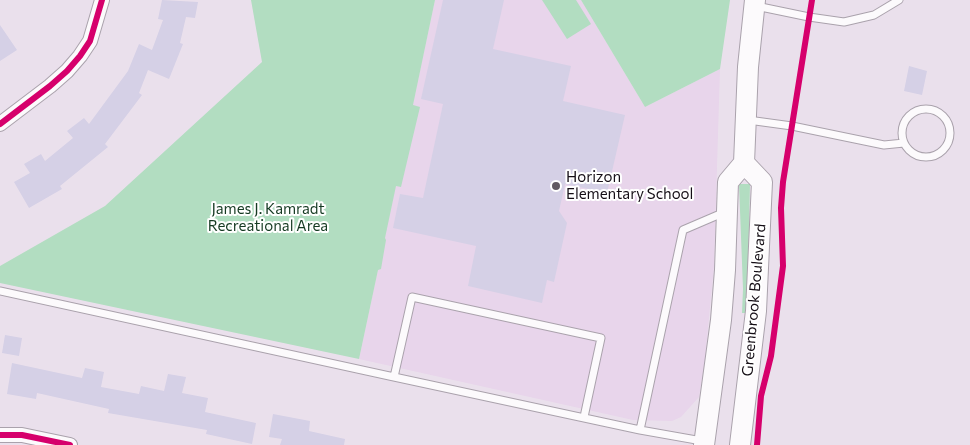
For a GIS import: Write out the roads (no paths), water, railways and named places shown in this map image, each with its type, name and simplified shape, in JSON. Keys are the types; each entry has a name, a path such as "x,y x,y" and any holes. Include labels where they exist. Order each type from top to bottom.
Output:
{"main road":[{"path":"744,163 748,67 755,3"},
{"name":"Greenbrook Boulevard","path":"709,444 722,312 728,182 744,163 762,182 756,311 740,445"}],"street":[{"path":"0,124 50,86 80,56 90,41 102,0"},
{"path":"0,435 22,435 70,445"}],"lane":[{"path":"755,3 815,18 844,22 874,15 899,0"},
{"path":"918,110 934,110 941,113 950,126 950,134 944,149 938,154 922,157 908,150 904,143 902,127 911,114 918,110"},
{"path":"746,120 792,126 884,145 904,143"},
{"path":"640,430 683,230 728,211"},
{"path":"0,291 709,444"},
{"path":"394,377 412,297 601,338 584,417"}],"place":[{"name":"Horizon Elementary School","path":"556,186"}],"park label":[{"name":"James J. Kamradt Recreational Area","path":"268,218"}]}
